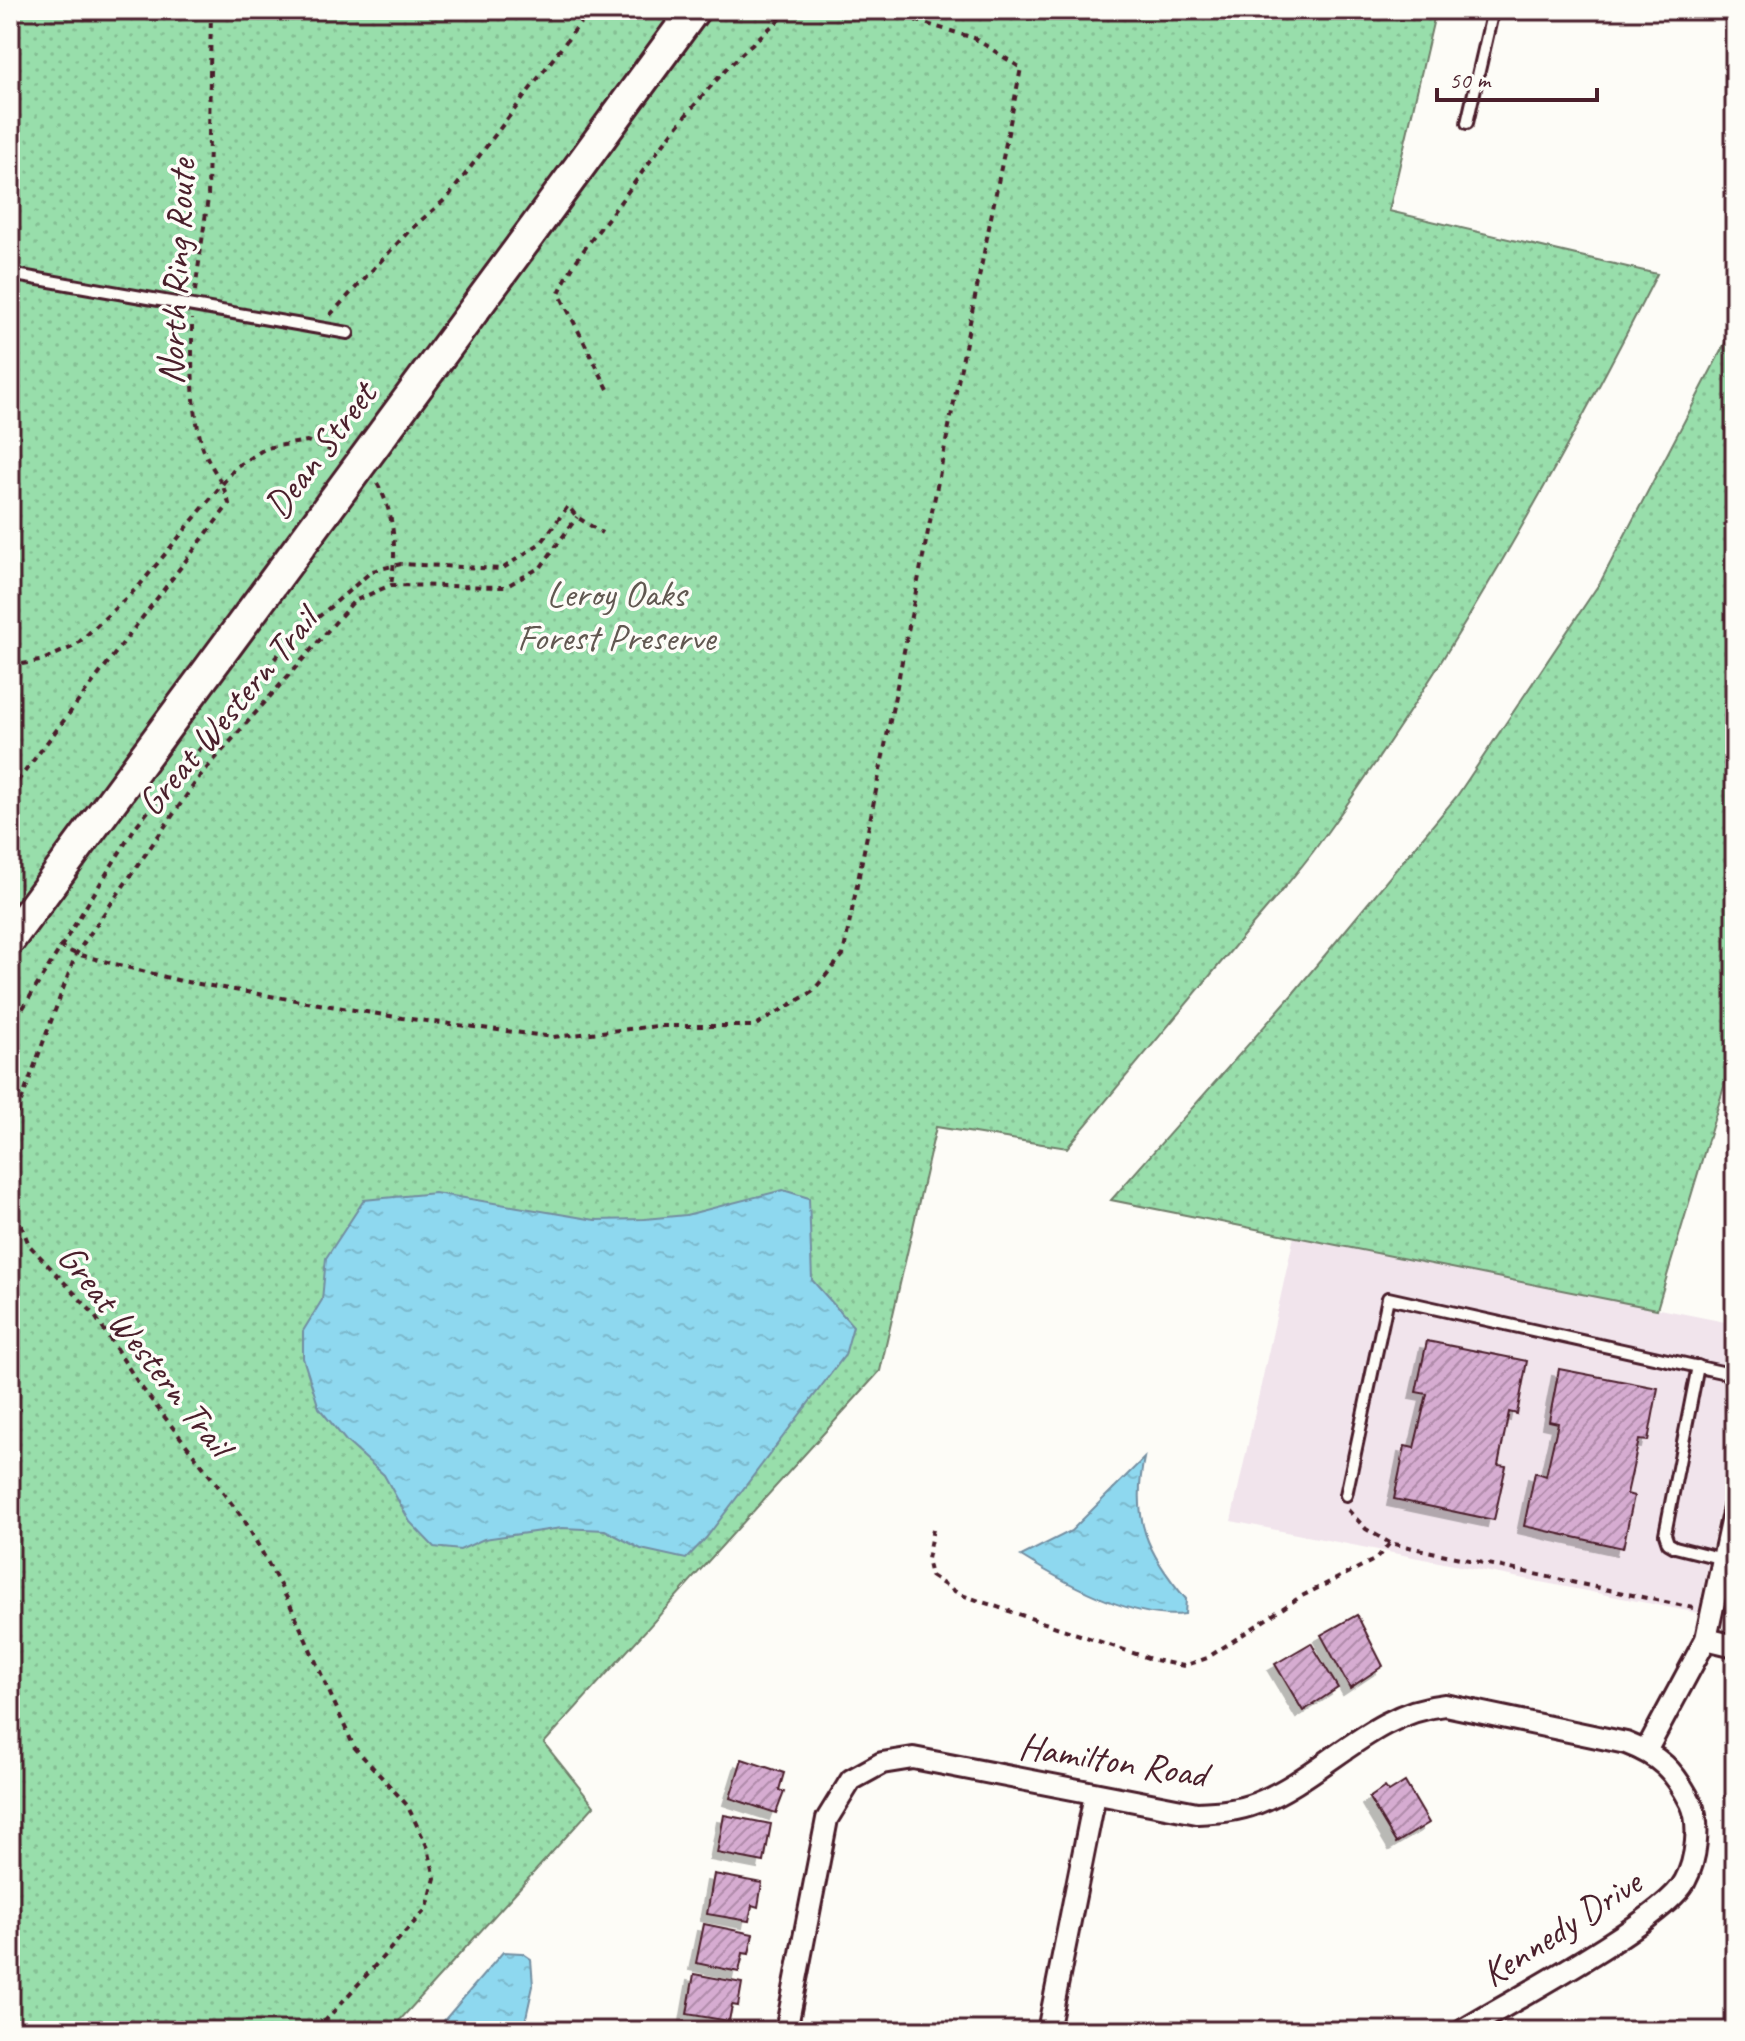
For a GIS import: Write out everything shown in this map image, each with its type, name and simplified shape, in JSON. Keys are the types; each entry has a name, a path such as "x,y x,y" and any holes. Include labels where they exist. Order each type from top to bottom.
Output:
{"street":[{"name":"Dean Street","path":"10,939 356,465 433,370 694,10"},
{"path":"1646,1751 1706,1639 1735,1503"},
{"path":"1706,1639 1735,1646"},
{"name":"Hamilton Road","path":"786,2031 827,1819 851,1780 882,1763 913,1758 1197,1813 1231,1812 1260,1802 1390,1721 1419,1707 1445,1705 1626,1743 1646,1751"},
{"name":"Kennedy Drive","path":"1462,2031 1659,1912 1685,1882 1695,1850 1694,1811 1682,1785 1654,1754 1646,1751"},
{"path":"1048,2031 1095,1795"}],"lane":[{"path":"1467,123 1493,10"},
{"path":"10,274 348,333"},
{"path":"1346,1495 1388,1298 1735,1375"},
{"path":"1698,1366 1665,1534 1668,1543 1675,1547 1723,1559"}],"path":[{"name":"North Ring Route","path":"211,10 208,198 193,305 192,385 202,446 224,484"},
{"path":"318,327 409,231 448,197 590,10"},
{"path":"608,389 559,293 572,262 674,128 752,41 792,10"},
{"path":"59,946 76,954 195,984 402,1018 553,1037 658,1026 754,1026 812,992 843,955 1021,68 974,38 881,10"},
{"path":"10,666 40,661 75,646 139,586 237,466 266,448 307,441 343,456"},
{"path":"372,478 391,513 394,566 391,585 505,587 541,567 577,517"},
{"path":"10,791 229,504 224,484"},
{"path":"10,1029 136,826 286,645 372,571 394,566 502,569 542,542 568,506 577,517 602,533"},
{"name":"Great Western Trail","path":"316,2031 427,1908 435,1878 428,1848 407,1805 354,1747 288,1600 245,1521 139,1384 93,1313 29,1245 11,1199 11,1129 76,954 200,776 354,601 391,585"},
{"path":"1346,1495 1349,1512 1366,1529 1390,1543 1691,1607"},
{"path":"933,1529 927,1559 931,1576 959,1594 1154,1660 1184,1666 1207,1658 1300,1597 1376,1559 1390,1543"},
{"path":"1721,2031 1735,2020"}],"shaded area":[{"path":"1294,1236 1735,1324 1735,1436 1698,1613 1231,1521"}],"green space":[{"name":"Leroy Oaks Forest Preserve","path":"10,10 1436,10 1389,211 1657,274 1499,566 1366,777 1298,872 1067,1148 936,1127 880,1371 544,1743 594,1806 390,2031 10,2031"},
{"path":"1735,324 1735,1050 1657,1309 1111,1200 1291,996 1457,796 1601,581"}],"water":[{"path":"783,1190 809,1198 812,1280 853,1326 845,1355 706,1538 686,1559 641,1549 605,1530 562,1528 484,1539 460,1550 434,1547 410,1522 384,1475 346,1441 319,1408 303,1358 303,1331 322,1300 326,1258 364,1200 435,1193 595,1220 645,1219 686,1215"},
{"path":"1144,1458 1140,1480 1141,1517 1152,1550 1186,1599 1185,1614 1165,1615 1122,1606 1078,1588 1021,1556 1071,1531"},
{"path":"503,1952 522,1953 531,1959 533,1986 523,2031 435,2031"}],"building":[{"path":"1427,1341 1527,1361 1517,1414 1509,1412 1498,1465 1506,1466 1494,1520 1394,1499 1405,1446 1414,1448 1427,1394 1416,1392"},
{"path":"1559,1369 1658,1388 1648,1441 1639,1440 1627,1494 1634,1496 1623,1548 1524,1526 1535,1472 1546,1476 1558,1423 1549,1421"},
{"path":"1357,1615 1383,1666 1350,1688 1321,1635"},
{"path":"1311,1643 1338,1688 1303,1711 1275,1664"},
{"path":"742,1759 784,1773 779,1790 784,1792 776,1813 730,1798"},
{"path":"1405,1782 1429,1823 1396,1843 1369,1798 1385,1787 1389,1792"},
{"path":"724,1815 771,1824 764,1862 717,1853"},
{"path":"714,1874 762,1883 758,1907 752,1905 749,1921 707,1914"},
{"path":"704,1924 753,1934 749,1954 743,1953 739,1972 696,1963"},
{"path":"694,1974 742,1983 738,2006 732,2005 729,2021 687,2014"},
{"path":"684,2023 723,2031 683,2031"}]}
